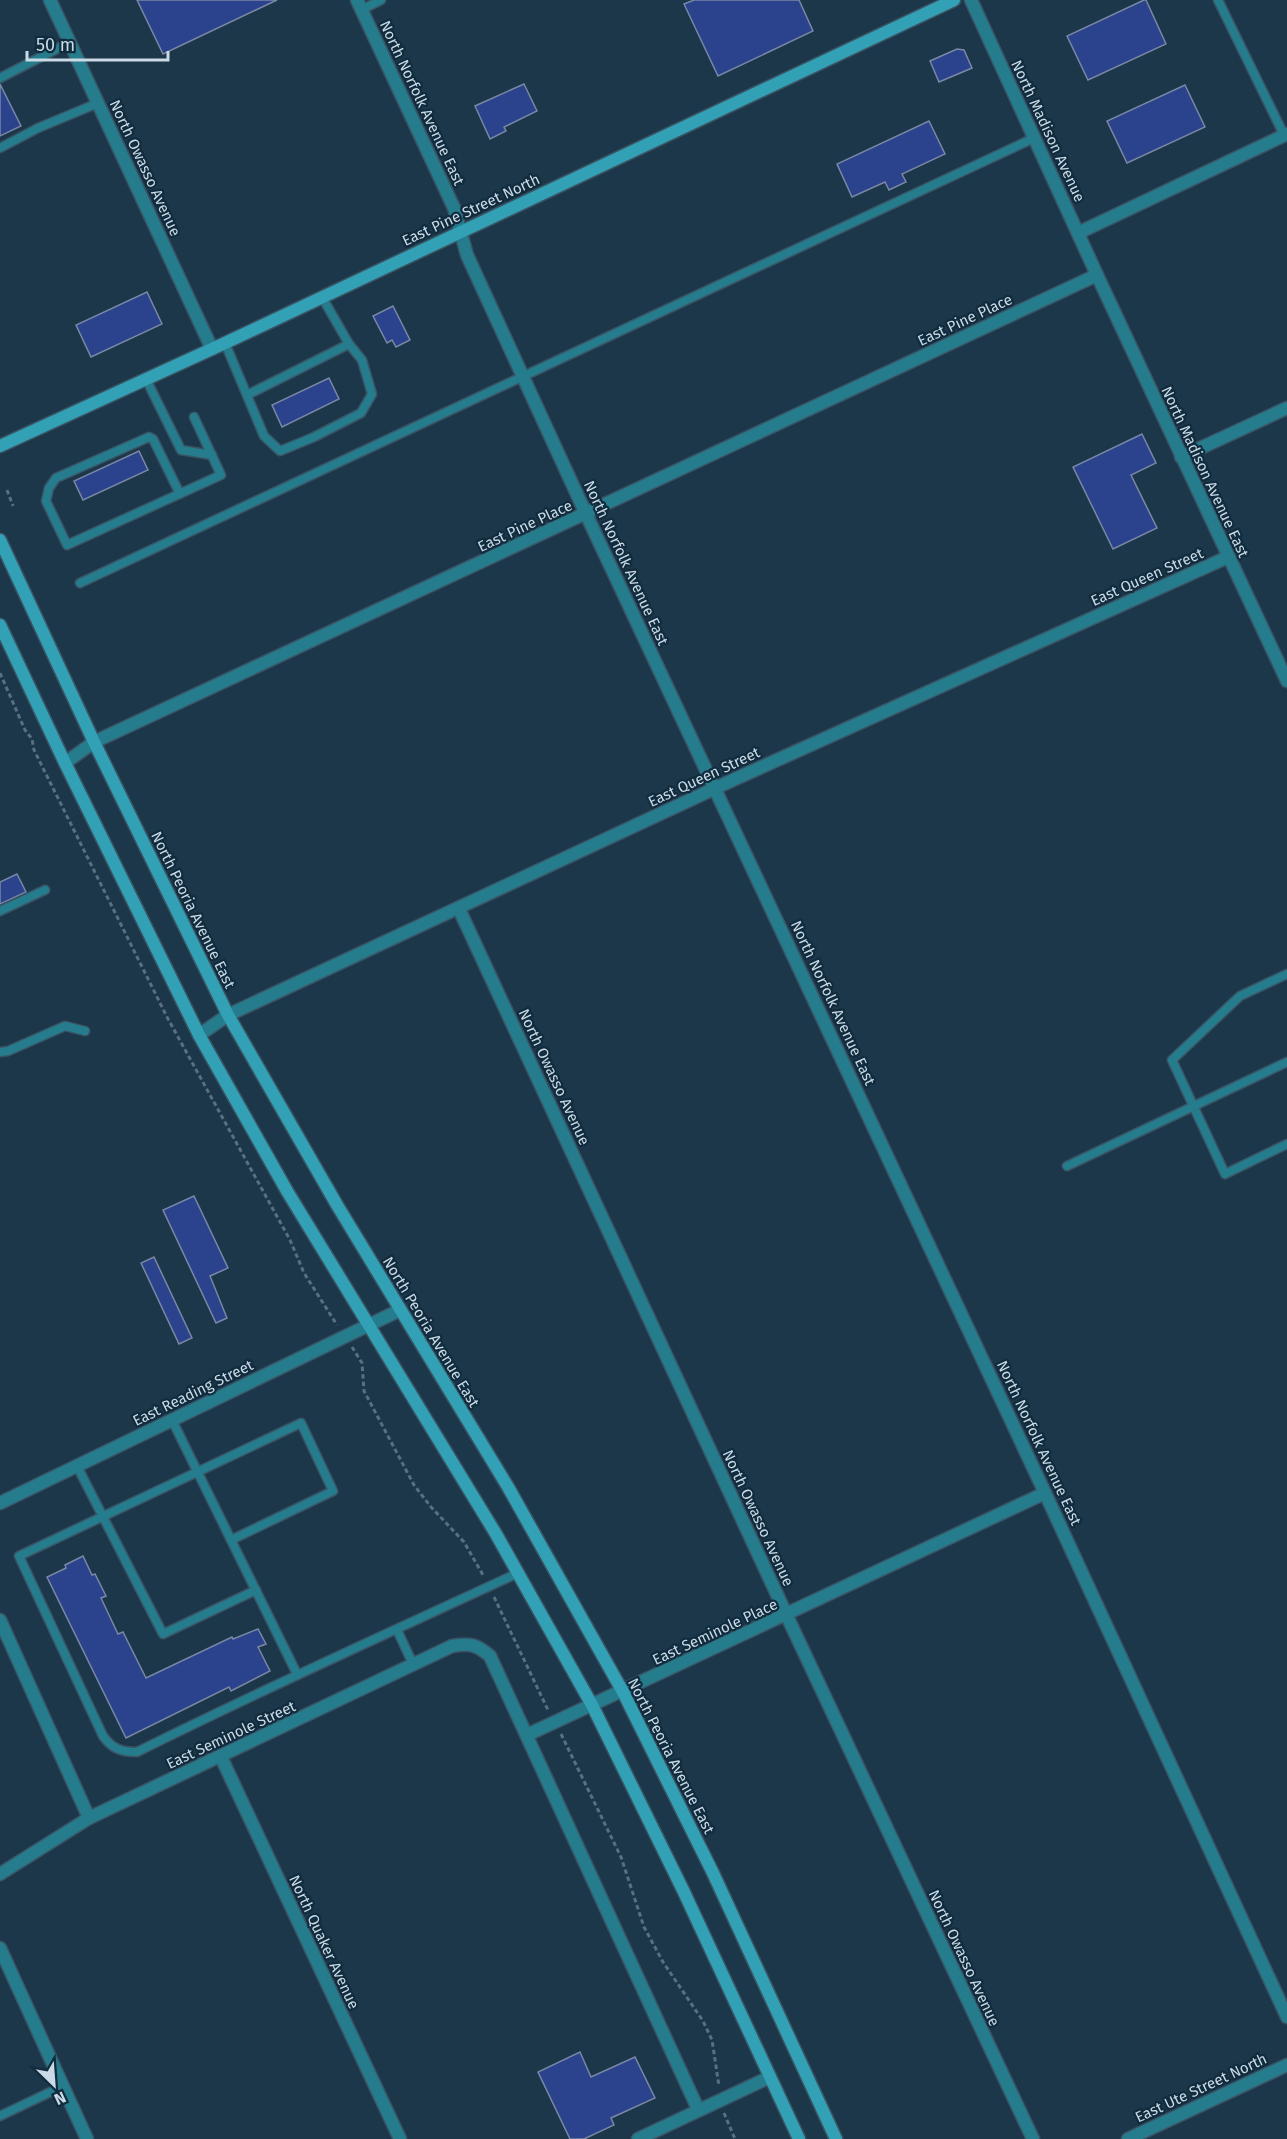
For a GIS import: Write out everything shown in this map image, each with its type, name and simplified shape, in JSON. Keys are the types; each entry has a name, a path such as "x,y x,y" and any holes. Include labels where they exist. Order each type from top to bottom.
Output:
{"main road":[{"name":"East Pine Street North","path":"0,446 225,343 954,0"},
{"name":"North Peoria Avenue East","path":"0,540 94,742 228,1015 337,1205 508,1487 623,1692 713,1873 836,2139"},
{"path":"0,625 199,1035 287,1191 518,1573 592,1705 683,1890 799,2139"}],"street":[{"name":"North Owasso Avenue","path":"50,0 212,349"},
{"name":"North Madison Avenue","path":"971,0 1097,275"},
{"name":"North Norfolk Avenue East","path":"359,5 454,208 467,255 586,514 1045,1493 1287,2017"},
{"path":"1078,232 1286,135"},
{"name":"North Madison Avenue East","path":"1097,275 1287,681"},
{"name":"East Pine Place","path":"65,763 94,742 1097,275"},
{"path":"1182,457 1287,408"},
{"name":"East Queen Street","path":"199,1035 228,1015 716,788 1228,557"},
{"name":"North Owasso Avenue","path":"459,909 786,1614 1033,2139"},
{"name":"East Reading Street","path":"0,1503 400,1310"},
{"name":"East Seminole Place","path":"527,1736 1045,1493"},
{"path":"0,1620 89,1818"},
{"name":"East Seminole Street","path":"0,1874 89,1818 452,1646 468,1643 481,1648 490,1656 527,1736"},
{"path":"527,1736 699,2109"},
{"name":"North Quaker Avenue","path":"220,1757 400,2139"},
{"path":"0,1948 87,2139"},
{"name":"East Ute Street North","path":"1128,2139 1287,2065"},
{"path":"646,2137 699,2109 770,2077"}],"lane":[{"path":"359,5 381,0"},
{"path":"1218,0 1286,135"},
{"path":"0,78 70,42"},
{"path":"0,148 38,128 98,103"},
{"path":"80,584 1034,138"},
{"path":"225,343 264,436 280,451 314,437 361,413 372,394 362,360 349,344 322,297"},
{"path":"247,395 349,344"},
{"path":"146,379 181,450 212,455"},
{"path":"180,494 153,439 149,437 56,478 49,488 46,501 67,545 180,494 221,475 194,417"},
{"path":"0,911 45,890"},
{"path":"1287,974 1240,996 1172,1060 1225,1174 1287,1144"},
{"path":"0,1052 8,1051 65,1026 85,1031"},
{"path":"1067,1166 1287,1062"},
{"path":"172,1420 297,1674"},
{"path":"231,1540 333,1491 301,1424 19,1556 103,1736 110,1745 123,1752 137,1752 297,1674 518,1573"},
{"path":"77,1466 163,1634 256,1590"},
{"path":"396,1630 413,1664"},
{"path":"0,2116 63,2086"}],"path":[{"path":"6,490 13,506"},
{"path":"0,672 25,730 32,739 34,750 167,1017 290,1240 304,1273 362,1363 364,1391 414,1485 464,1542 489,1586 621,1857 645,1927 663,1962 703,2021 712,2040 720,2100 735,2139"}],"building":[{"path":"137,0 277,0 163,54"},
{"path":"694,0 799,0 813,31 718,76 684,4"},
{"path":"1144,0 1166,44 1088,80 1067,36"},
{"path":"957,49 964,50 972,68 939,82 930,61"},
{"path":"0,84 21,126 0,136"},
{"path":"524,84 537,111 504,127 506,131 490,139 475,106"},
{"path":"1185,85 1205,127 1127,163 1107,121"},
{"path":"929,121 945,154 902,174 906,182 889,190 885,182 852,197 837,164"},
{"path":"147,292 162,324 91,357 76,325"},
{"path":"393,306 410,340 396,347 392,340 387,343 373,316"},
{"path":"329,378 339,399 282,427 272,405"},
{"path":"1142,434 1156,463 1131,475 1157,528 1113,549 1073,467"},
{"path":"139,451 148,470 83,500 74,481"},
{"path":"17,874 26,892 0,904 0,882"},
{"path":"194,1196 228,1268 210,1276 227,1318 216,1323 163,1210"},
{"path":"154,1257 192,1338 179,1344 141,1263"},
{"path":"83,1556 106,1596 101,1598 118,1634 123,1632 146,1678 232,1637 233,1639 258,1629 266,1644 258,1647 270,1671 231,1691 229,1687 126,1738 47,1577"},
{"path":"580,2052 591,2077 635,2057 655,2098 611,2118 614,2125 584,2139 570,2139 538,2072"}]}
